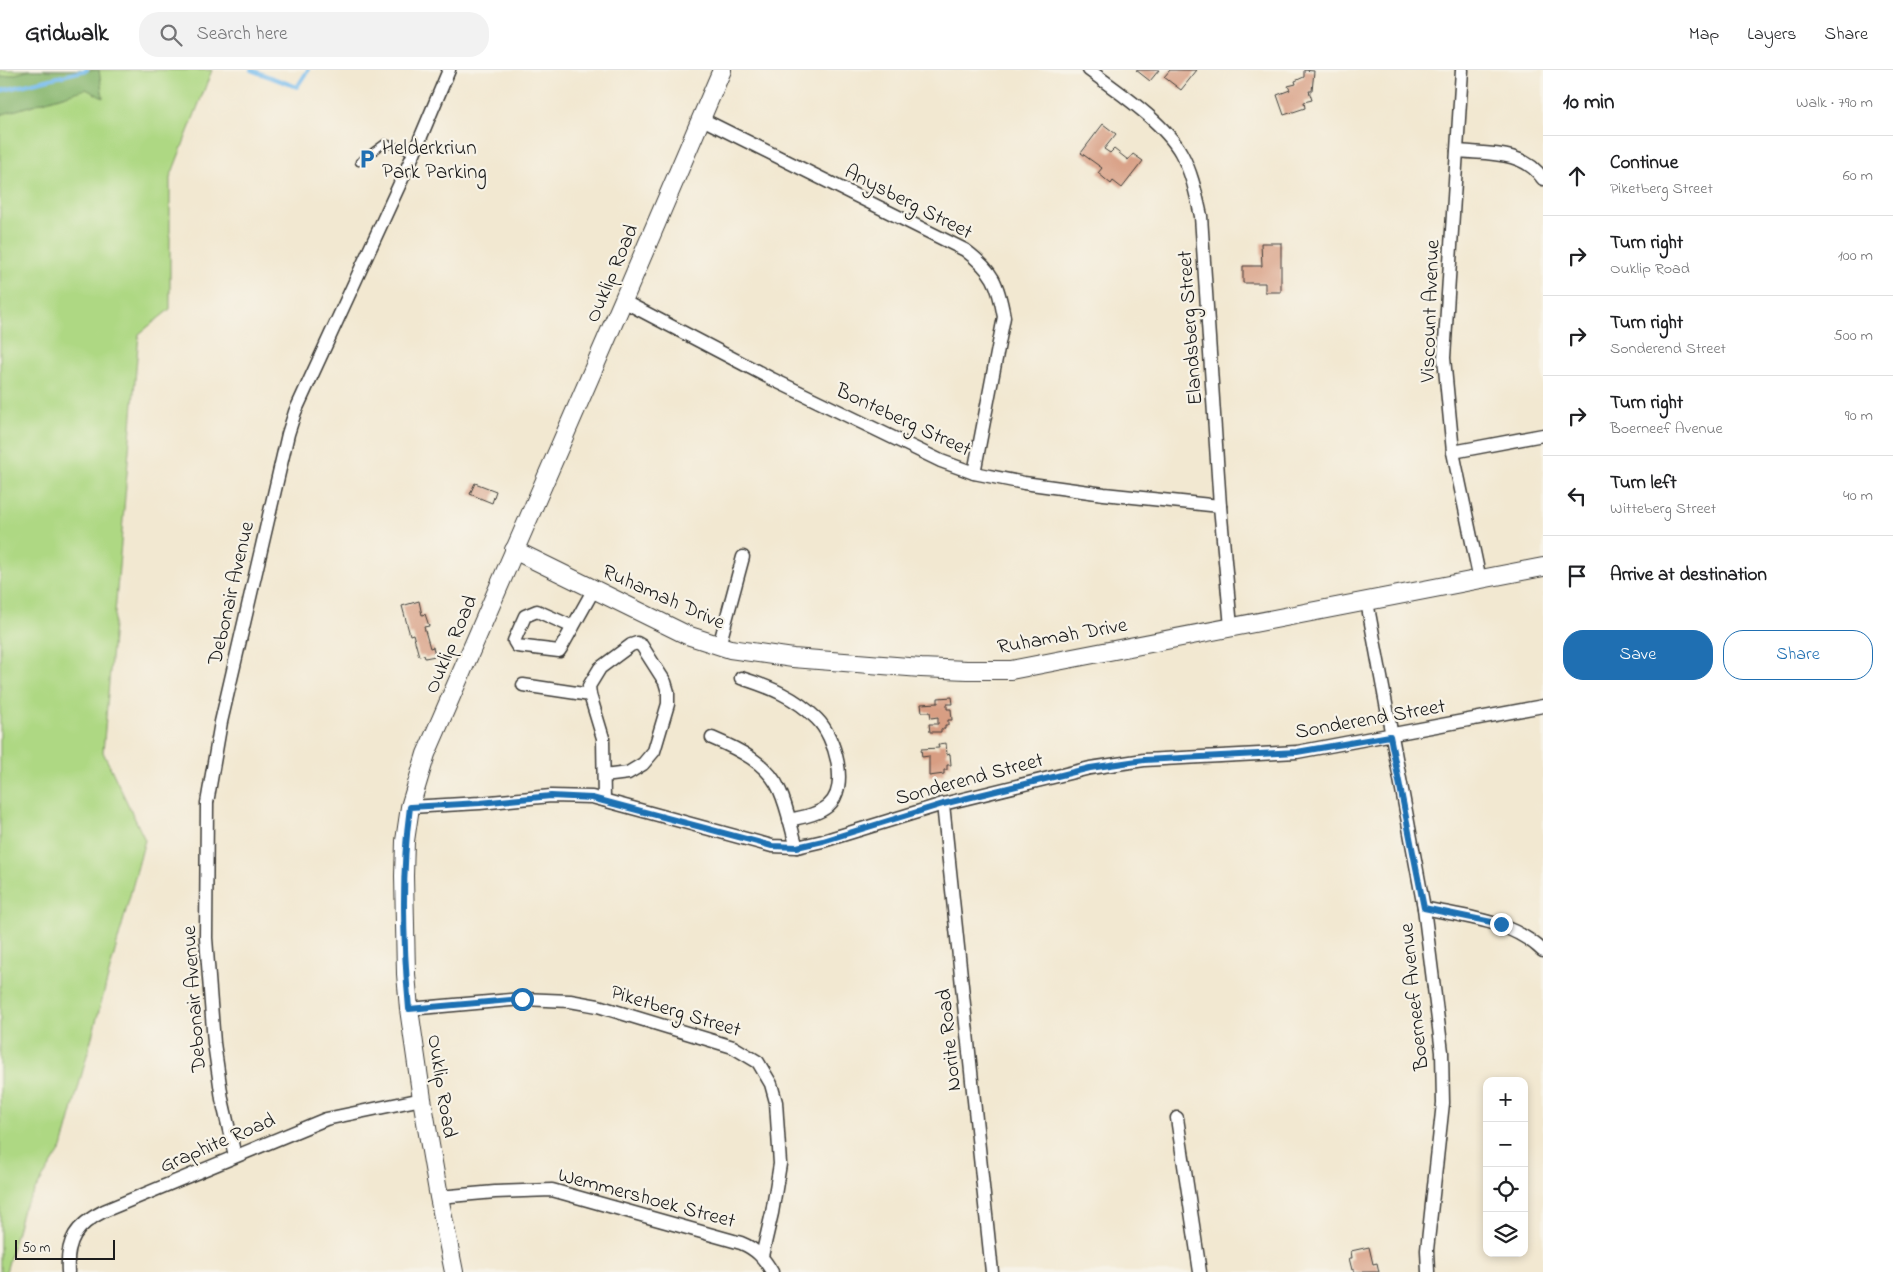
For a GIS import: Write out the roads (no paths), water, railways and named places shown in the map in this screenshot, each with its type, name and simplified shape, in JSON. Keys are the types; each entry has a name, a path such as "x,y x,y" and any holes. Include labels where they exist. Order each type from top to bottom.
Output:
{"street":[{"name":"Debonair Avenue","path":"235,1156 222,1099 217,1064 207,954 208,792 223,712 294,412 414,153 449,70"},
{"name":"Ouklip Road","path":"454,1272 422,1099 409,1009 406,974 404,876 405,841 410,807 426,754 722,70"},
{"name":"Elandsberg Street","path":"1089,70 1160,127 1180,153 1193,182 1202,216 1220,506 1231,627"},
{"name":"Viscount Avenue","path":"1462,70 1444,358 1453,452 1480,580"},
{"name":"Anysberg Street","path":"702,119 965,250 986,268 1000,291 1004,317 974,474"},
{"path":"1457,151 1514,156 1530,165 1543,179"},
{"name":"Bonteberg Street","path":"623,301 772,379 941,461 974,474 1104,494 1220,506"},
{"path":"1453,452 1543,435"},
{"name":"Ruhamah Drive","path":"514,550 687,635 719,646 746,652 793,658 939,669 1011,670 1543,567"},
{"path":"719,646 743,557"},
{"path":"573,627 594,589"},
{"name":"Boerneef Avenue","path":"1367,602 1390,736 1424,908 1442,1052 1444,1103 1427,1250 1428,1272"},
{"path":"604,776 628,773 652,756 668,704 668,692 665,682 642,646 637,643 631,645 600,668 589,686 603,738 604,800"},
{"path":"741,678 772,688 797,702 818,719 825,728 836,751 839,780 835,798 829,805 814,814 789,820"},
{"path":"523,685 590,695"},
{"name":"Sonderend Street","path":"410,807 573,796 604,800 772,846 797,847 823,841 943,804 1090,768 1144,760 1297,752 1543,706"},
{"path":"712,738 763,766 781,792 797,847"},
{"name":"Norite Road","path":"943,804 992,1272"},
{"path":"1424,908 1501,924 1521,935 1543,951"},
{"name":"Piketberg Street","path":"409,1009 522,999 598,1006 734,1047 758,1062 771,1084 776,1102 780,1153 777,1187 762,1256"},
{"name":"Graphite Road","path":"68,1272 69,1249 73,1238 84,1222 93,1216 326,1119 422,1099"},
{"path":"1177,1118 1200,1272"},
{"name":"Wemmershoek Street","path":"439,1197 495,1192 552,1190 741,1243 762,1256 772,1272"}],"lane":[{"path":"359,162 384,143 414,153"}],"waterway":[{"path":"0,91 87,70"},
{"path":"251,70 297,87 308,70"}],"place":[{"name":"Helderkriun Park Parking","path":"367,159"}]}
